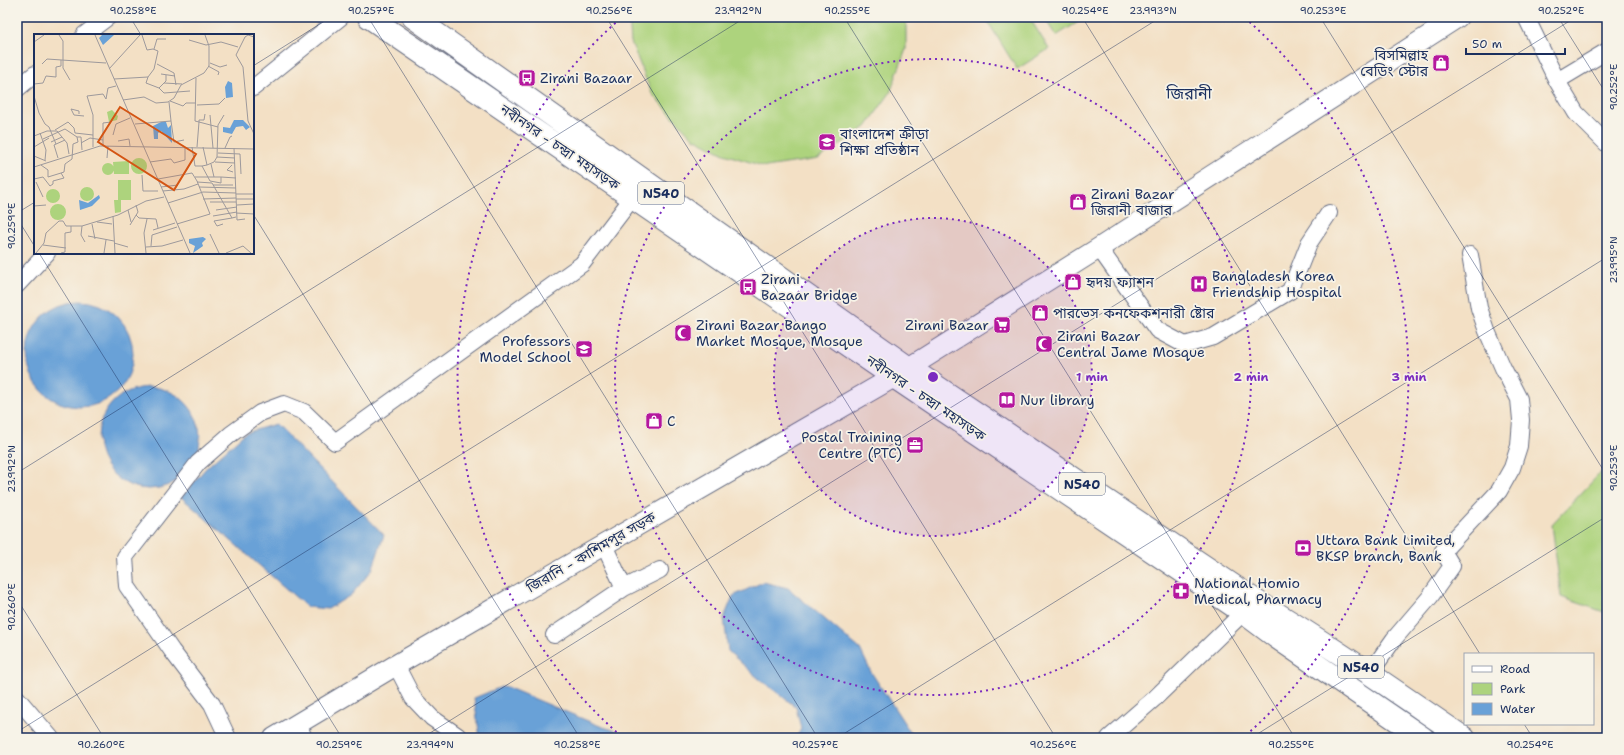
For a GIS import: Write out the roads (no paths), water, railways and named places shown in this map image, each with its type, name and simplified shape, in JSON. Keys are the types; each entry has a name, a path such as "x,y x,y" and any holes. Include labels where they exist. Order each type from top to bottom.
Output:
{"highway":[{"name":"নবীনগর - চন্দ্রা মহাসড়ক","path":"369,17 633,197 901,372 1250,607 1290,621 1370,673 1464,738"},
{"name":"নবীনগর - চন্দ্রা মহাসড়ক","path":"413,17 901,372"},
{"name":"নবীনগর - চন্দ্রা মহাসড়ক","path":"1250,607 1276,637 1423,738"}],"street":[{"path":"85,34 108,17"},
{"path":"254,87 341,17"},
{"name":"জিরানি - কাশিমপুর সড়ক","path":"274,738 301,731 396,665 901,372 1098,248 1435,24 1458,17"},
{"path":"1526,17 1557,81 1576,113 1607,144"},
{"path":"1557,81 1607,51"},
{"path":"17,89 34,75"},
{"path":"228,738 212,704 172,651 127,586 125,557 198,463 231,434 260,413 284,404 304,412 336,442 582,264 633,197"},
{"path":"1098,248 1157,330 1186,345 1213,337 1290,291 1309,242 1329,213"},
{"path":"17,285 46,254"},
{"path":"1370,673 1394,639 1430,597 1452,566 1443,551 1499,491 1512,468 1519,446 1521,420 1519,399 1503,368 1479,308 1470,256"},
{"path":"604,545 624,588"},
{"path":"554,635 624,588 660,570"},
{"path":"1109,738 1155,698 1250,607"},
{"path":"396,665 413,698 432,718 457,737"},
{"path":"17,698 51,738"}],"water":[{"path":"80,301 100,305 117,317 129,334 133,354 129,374 117,391 100,403 80,407 60,403 43,391 31,374 27,354 31,334 43,317 60,305"},
{"path":"149,387 168,391 185,402 196,419 200,438 196,457 185,474 168,485 149,489 130,485 113,474 102,457 98,438 102,419 113,402 130,391"},
{"path":"276,424 384,535 372,570 351,595 328,609 307,607 181,497 206,468 245,433"},
{"path":"763,582 788,588 860,649 871,672 914,738 796,738 801,729 796,707 758,678 728,651 724,618 733,596"},
{"path":"504,686 600,726 638,738 480,738 474,698"}],"place":[{"name":"বিসমিল্লাহ বেডিং স্টোর","path":"1441,63"},
{"name":"Zirani Bazaar","path":"527,78"},
{"name":"বাংলাদেশ ক্রীড়া শিক্ষা প্রতিষ্ঠান","path":"827,142"},
{"name":"Zirani Bazar জিরানী বাজার","path":"1078,202"},
{"name":"হৃদয় ফ্যাশন","path":"1073,282"},
{"name":"Bangladesh Korea Friendship Hospital","path":"1199,284"},
{"name":"Zirani Bazaar Bridge","path":"748,287"},
{"name":"পারভেস কনফেকশনারী ষ্টোর","path":"1040,313"},
{"name":"Zirani Bazar","path":"1002,325"},
{"name":"Zirani Bazar Bango Market Mosque, Mosque","path":"683,333"},
{"name":"Zirani Bazar Central Jame Mosque","path":"1044,344"},
{"name":"Professors Model School","path":"584,349"},
{"name":"Nur library","path":"1007,400"},
{"name":"C","path":"654,421"},
{"name":"Postal Training Centre (PTC)","path":"915,445"},
{"name":"Uttara Bank Limited, BKSP branch, Bank","path":"1303,548"},
{"name":"National Homio Medical, Pharmacy","path":"1181,591"}],"district":[{"name":"জিরানী","path":"1189,93"}]}
